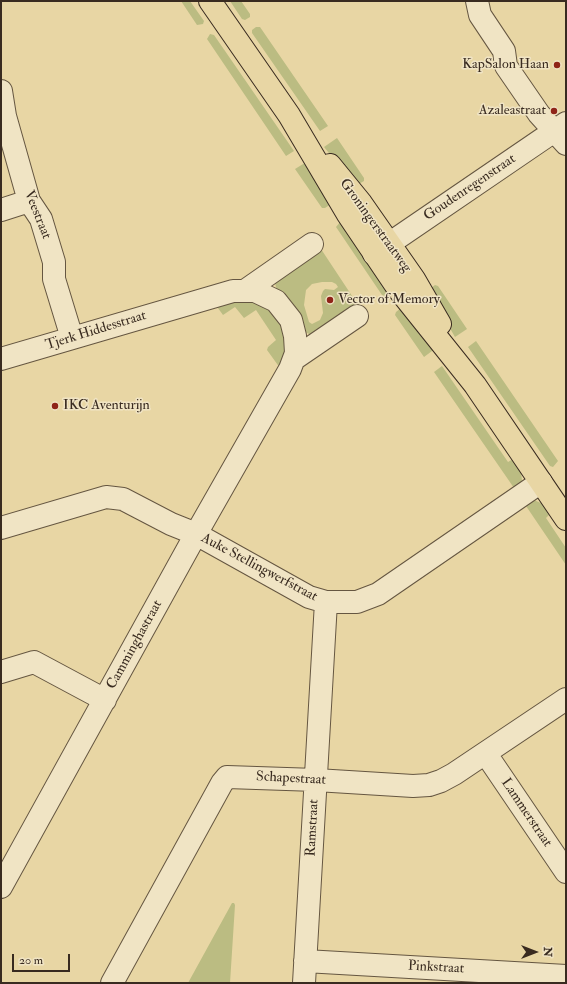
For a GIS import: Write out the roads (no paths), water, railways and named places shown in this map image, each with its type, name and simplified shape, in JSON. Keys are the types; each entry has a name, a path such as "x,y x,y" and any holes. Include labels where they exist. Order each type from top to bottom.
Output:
{"main road":[{"name":"Groningerstraatweg","path":"210,1 289,115 328,183 382,249 414,279 475,385 566,519"}],"street":[{"path":"477,1 480,15 504,51 506,66 539,114 562,133"},
{"name":"Veestraat","path":"1,91 5,116 29,201 41,219 54,262 54,279 72,338"},
{"name":"Goudenregenstraat","path":"382,249 562,133"},
{"path":"1,210 29,201"},
{"path":"246,290 312,244"},
{"path":"246,290 255,291 270,296 281,306 291,320 295,336 294,359"},
{"name":"Tjerk Hiddesstraat","path":"1,360 192,302 233,291 246,290"},
{"path":"294,359 356,316"},
{"name":"Camminghastraat","path":"1,887 294,359"},
{"name":"Auke Stellingwerfstraat","path":"1,528 106,497 123,499 171,524 196,534 309,596 326,602 356,602 378,594 541,482"},
{"name":"Ramstraat","path":"304,983 326,602"},
{"path":"1,672 34,662 105,700"},
{"name":"Schapestraat","path":"112,983 218,789 227,777 234,776 413,786 429,785 454,774 486,754 566,699"},
{"name":"Lammerstraat","path":"486,754 566,872"},
{"name":"Pinkstraat","path":"305,961 566,976"}],"place":[{"name":"KapSalon Haan","path":"557,65"},
{"name":"Azaleastraat","path":"554,111"},
{"name":"Vector of Memory","path":"330,300"},
{"name":"IKC Aventurijn","path":"55,406"}]}
